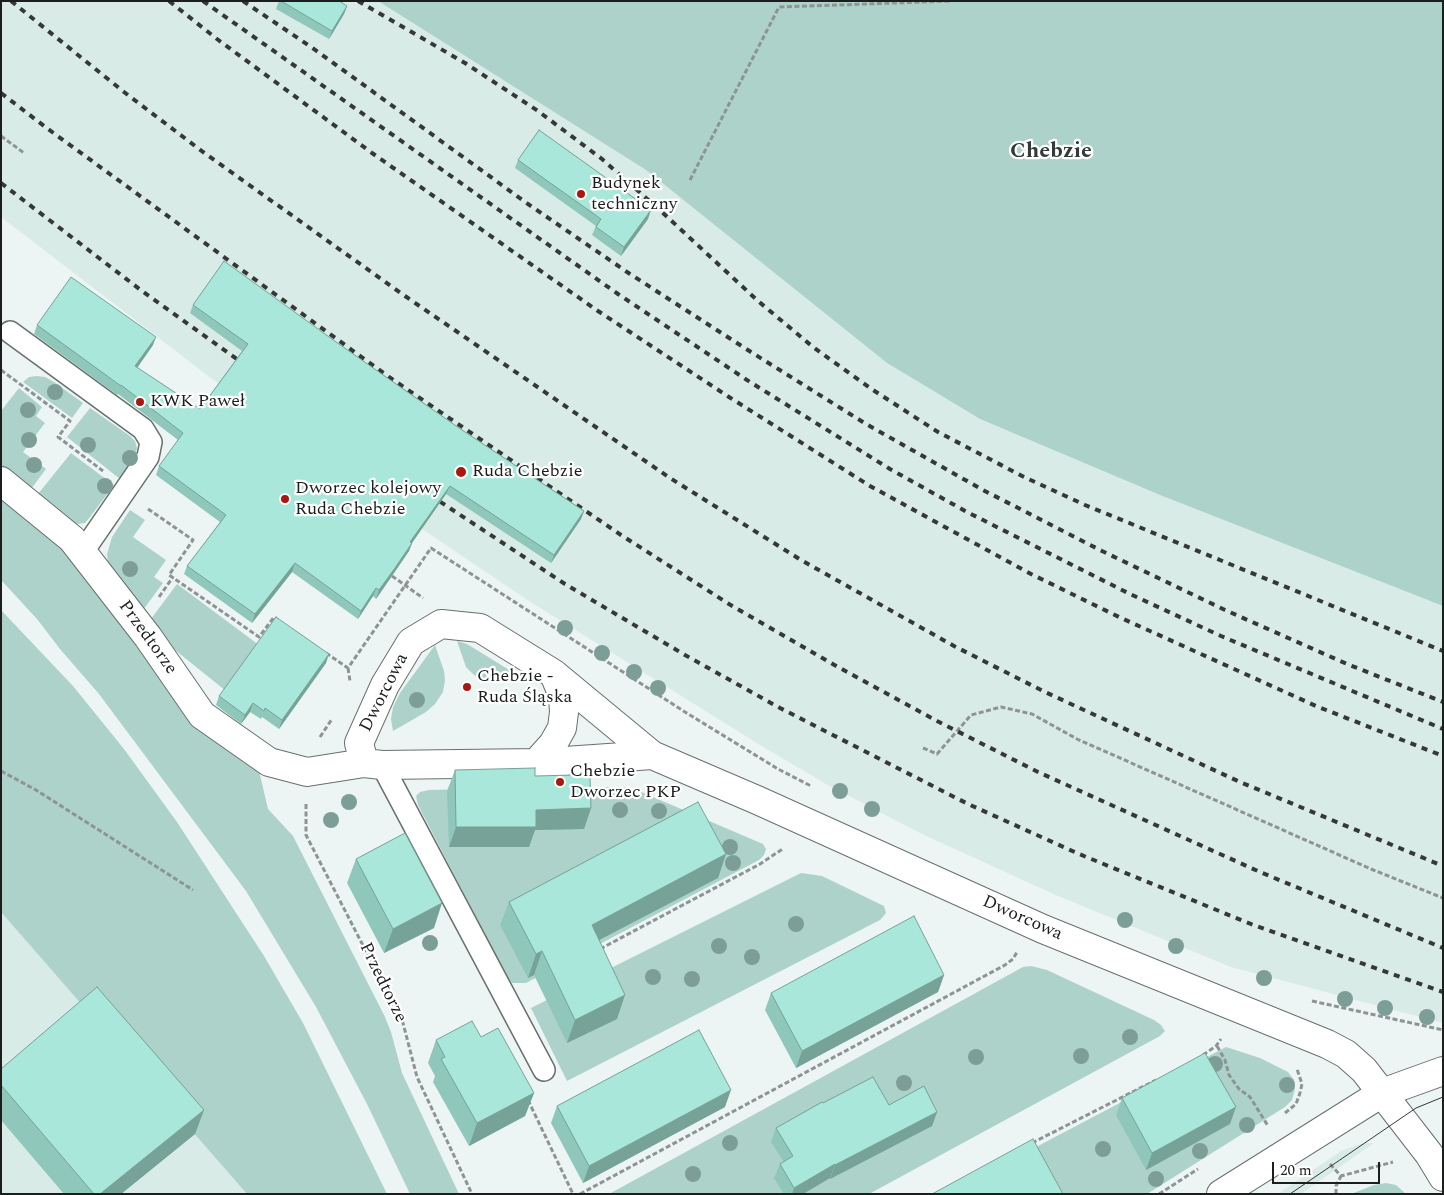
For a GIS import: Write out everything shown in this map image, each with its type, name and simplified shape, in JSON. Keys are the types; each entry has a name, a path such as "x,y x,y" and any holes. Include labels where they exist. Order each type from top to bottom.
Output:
{"street":[{"name":"Przedtorze","path":"1,481 72,540 148,637 202,715 269,762 307,772 373,764"},
{"name":"Dworcowa","path":"652,755 536,762 373,764 359,743 385,685 411,642 441,624 480,628 554,674 652,755 766,804 1042,929 1328,1044 1346,1054 1364,1070 1429,1154 1443,1177"},
{"path":"536,762 553,744 562,728 563,696 554,674"},
{"path":"1221,1194 1382,1093 1443,1071"},
{"path":"1382,1093 1443,1091"}],"lane":[{"path":"10,332 143,429 151,442 148,457 82,553"},
{"path":"373,764 544,1070"}],"path":[{"path":"690,180 780,7 952,1"},
{"path":"1,136 24,153"},
{"path":"1,370 70,421 58,437 144,506 193,540 169,575 260,637 274,617 281,622"},
{"path":"351,689 348,668 431,548 685,712 778,768 812,786"},
{"path":"392,576 428,601"},
{"path":"318,648 348,668"},
{"path":"924,748 936,754 972,715 1001,707 1032,714 1086,743 1353,861 1443,898"},
{"path":"307,772 308,755 335,714"},
{"path":"1,771 36,790 193,890"},
{"name":"Przedtorze","path":"307,772 306,834 403,1023 417,1077 472,1194"},
{"path":"778,846 790,851"},
{"path":"593,952 760,864 784,848"},
{"path":"580,1194 1004,965 1013,959 1019,950"},
{"path":"1311,1000 1443,1030"},
{"path":"1213,1035 1228,1042"},
{"path":"1196,1059 1216,1046 1221,1039"},
{"path":"1216,1046 1224,1060 1229,1075 1239,1089 1250,1097 1268,1126 1275,1121"},
{"path":"1282,1115 1296,1104 1302,1084 1299,1071 1294,1066"},
{"path":"544,1070 520,1082 573,1194"},
{"path":"1028,1145 1161,1077"},
{"path":"1296,1104 1312,1136 1331,1166 1341,1176"},
{"path":"1336,1194 1336,1186 1341,1176 1429,1154"},
{"path":"1159,1194 1202,1166"}],"shaded area":[{"path":"1,1 378,1 646,170 887,363 980,419 1160,495 1443,606 1443,1023 1231,967 1058,896 922,834 826,784 760,745 529,601 422,529 220,385 1,217"},
{"path":"1,912 195,1134 247,1194 1,1194"},
{"path":"1363,1143 1374,1143 1301,1194 1278,1194 1341,1151"}],"green space":[{"path":"378,1 1443,1 1443,606 1160,495 980,419 887,363 646,170"},
{"path":"29,377 45,377 54,382 83,403 72,418 23,382"},
{"path":"19,388 42,407 36,416 45,423 23,452 46,469 28,493 1,471 1,411"},
{"path":"90,408 135,441 136,453 120,479 67,437"},
{"path":"71,453 114,485 85,523 68,523 34,499"},
{"path":"1,495 69,551 165,683 259,771 268,809 293,836 385,1017 402,1073 459,1194 410,1194 367,1104 316,1007 246,891 99,694 37,619 1,580"},
{"path":"130,510 145,520 133,537 166,560 154,577 163,583 143,610 108,564 107,554 112,537"},
{"path":"177,584 259,645 226,691 175,650 151,619"},
{"path":"1,610 73,686 124,749 177,822 264,956 303,1023 387,1194 247,1194 1,912"},
{"path":"457,641 467,644 519,676 480,679 466,667"},
{"path":"435,645 444,671 443,692 435,704 426,712 393,731 391,719 393,707 400,693"},
{"path":"624,787 639,791 763,844 766,849 764,855 759,860 526,983 512,983 508,979 418,805 416,796 420,792 429,790"},
{"path":"801,873 822,876 884,906 886,913 880,920 567,1081 531,1008"},
{"path":"1031,966 1047,970 1154,1020 1165,1031 1160,1036 869,1194 609,1194 1023,967"},
{"path":"1226,1047 1260,1058 1288,1072 1294,1080 1295,1089 1292,1100 1285,1107 1147,1194 953,1194 1038,1146"},
{"path":"1386,1183 1396,1185 1406,1194 1351,1194 1374,1185"}],"building":[{"path":"281,1 339,1 347,6 332,31"},
{"name":"Budynek techniczny","path":"539,130 651,210 624,247 596,227 601,219 518,160"},
{"path":"224,261 459,428 584,511 554,555 450,486 410,542 412,543 395,568 379,590 376,588 361,611 295,563 255,614 187,566 226,515 159,466 183,433 121,385 37,325 71,277 156,337 135,366 200,409 248,344 193,305"},
{"path":"276,617 329,654 282,720 265,708 264,711 253,703 245,715 219,696"},
{"path":"535,768 535,776 574,775 574,777 590,777 591,808 536,810 536,827 456,827 455,770"},
{"path":"698,802 726,854 592,925 625,995 575,1020 542,951 536,954 509,902"},
{"path":"405,833 442,903 393,929 356,859"},
{"path":"914,916 944,975 802,1051 771,993"},
{"path":"97,987 204,1110 100,1194 94,1194 1,1085 1,1069"},
{"path":"472,1021 481,1037 498,1028 534,1093 477,1123 441,1059 445,1057 436,1040"},
{"path":"699,1030 731,1090 589,1166 557,1106"},
{"path":"1205,1053 1236,1107 1152,1153 1122,1098"},
{"path":"873,1077 889,1105 924,1086 937,1112 835,1164 794,1188 780,1164 793,1156 776,1128 822,1102"},
{"path":"1033,1139 1063,1194 932,1194"}],"tram line":[{"path":"1290,1194 1416,1108 1443,1097"}],"railway":[{"path":"11,1 124,92 203,152 405,296 670,478 801,560 954,646 1045,692 1240,782 1443,866"},
{"path":"169,1 217,39 372,153 598,311 870,486 1031,574 1119,617 1316,706 1443,756"},
{"path":"203,1 618,294 750,382 890,469 967,512 1130,594 1221,636 1443,729"},
{"path":"243,1 314,49 528,204 630,274 866,424 983,490 1102,551 1225,610 1347,664 1443,702"},
{"path":"358,1 465,63 538,111 602,159 758,301 813,347 873,390 938,432 1024,477 1085,505 1443,651"},
{"path":"1,93 389,377 621,535 729,604 937,721 1038,772 1260,872 1443,948"},
{"path":"1,183 142,291 248,367"},
{"path":"430,495 565,584 685,655 780,708 968,804 1079,854 1251,924 1443,992"}],"place":[{"name":"Budynek techniczny","path":"581,194"},
{"name":"KWK Paweł","path":"140,402"},
{"name":"Ruda Chebzie","path":"461,472"},
{"name":"Dworzec kolejowy Ruda Chebzie","path":"285,499"},
{"name":"Chebzie - Ruda Śląska","path":"467,687"},
{"name":"Chebzie Dworzec PKP","path":"560,782"}],"district":[{"name":"Chebzie","path":"1051,153"}]}
